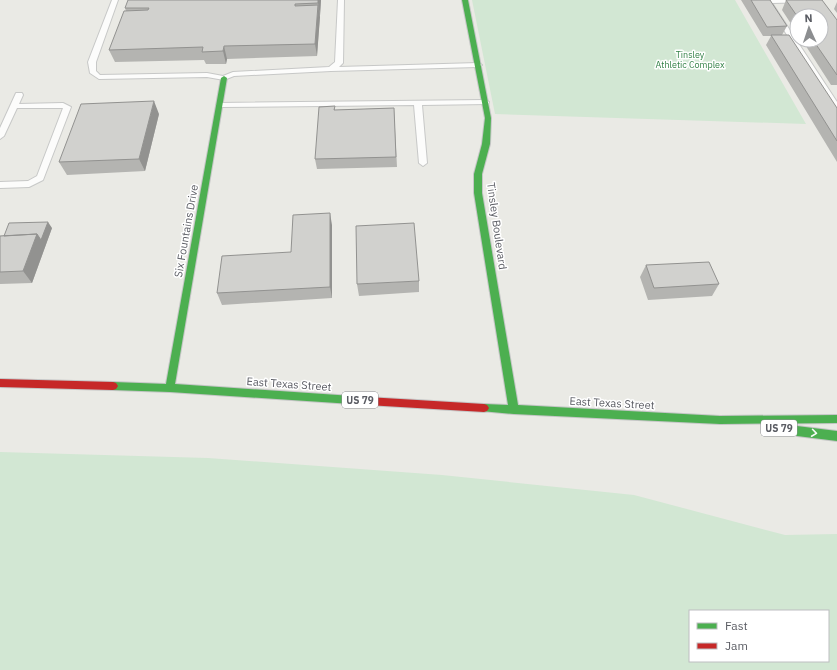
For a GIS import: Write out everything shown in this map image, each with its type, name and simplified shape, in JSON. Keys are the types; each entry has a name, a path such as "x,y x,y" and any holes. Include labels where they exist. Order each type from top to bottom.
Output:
{"street":[{"name":"Tinsley Boulevard","path":"465,0 485,102 488,130 478,174 478,193 514,410"},
{"name":"Six Fountains Drive","path":"170,388 224,78"},
{"name":"East Texas Street","path":"0,383 170,388 514,410 720,420 837,419"},
{"name":"East Texas Street","path":"720,420 837,436"}],"lane":[{"path":"115,0 92,62 92,71 99,77 207,75 224,78 233,74 478,64"},
{"path":"331,69 339,63 341,0"},
{"path":"816,0 768,1 791,42 837,108"},
{"path":"828,93 837,93"},
{"path":"0,136 19,95"},
{"path":"220,105 485,102"},
{"path":"418,103 423,163"},
{"path":"0,185 29,184 40,178 68,107 63,105 14,106"}],"green space":[{"name":"Tinsley Athletic Complex","path":"472,0 735,0 806,124 495,114"},
{"path":"0,452 208,458 442,475 634,495 785,535 837,534 837,670 0,670"}],"building":[{"path":"128,0 318,0 318,3 295,4 295,6 318,5 315,44 224,46 223,51 202,52 203,47 109,50 124,11 148,10 149,8 125,8"},
{"path":"751,0 770,0 787,26 767,27"},
{"path":"786,0 822,0 828,8 792,8"},
{"path":"829,9 837,20 837,75 818,48 829,48"},
{"path":"771,35 789,35 789,48 798,48 837,108 837,141"},
{"path":"154,101 139,159 59,162 81,104"},
{"path":"335,106 334,110 394,108 396,157 315,159 319,107"},
{"path":"330,213 330,287 217,293 222,256 291,252 293,215"},
{"path":"48,222 41,240 37,234 4,236 9,223"},
{"path":"414,223 419,281 357,284 356,226"},
{"path":"37,234 23,271 0,272 0,236"},
{"path":"709,262 719,284 654,288 646,265"}],"traffic: fast":[{"path":"465,0 488,118 486,144 478,174 478,193 514,410"},
{"path":"170,388 224,78"},
{"path":"113,386 170,388 367,401"},
{"path":"484,408 720,420 837,419"},
{"path":"797,431 837,436"}],"traffic: jam":[{"path":"0,383 113,386"},
{"path":"367,401 484,408"}]}
